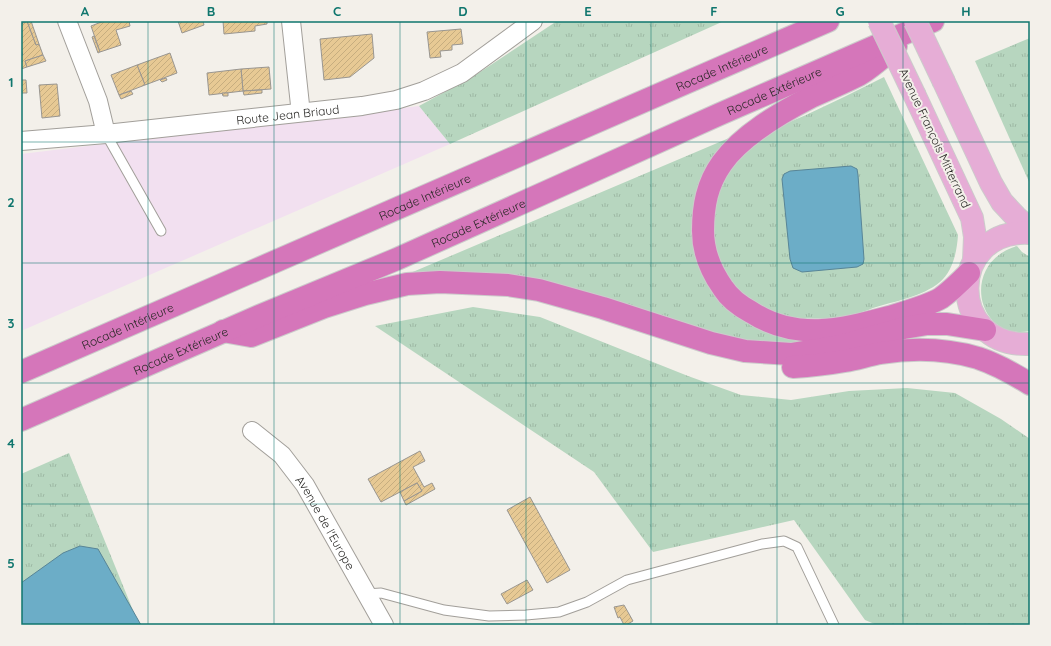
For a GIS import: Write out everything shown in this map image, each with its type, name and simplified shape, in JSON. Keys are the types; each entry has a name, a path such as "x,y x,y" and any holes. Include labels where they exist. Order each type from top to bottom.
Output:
{"highway":[{"path":"706,74 806,21"},
{"name":"Rocade Intérieure","path":"21,372 828,21"},
{"path":"924,22 859,74 809,98 758,128 736,146 721,164 709,184 703,211 703,237 706,258 717,281 730,298 764,321 788,329 812,331 836,329 867,323 900,314 940,299 954,288 971,266"},
{"name":"Rocade Extérieure","path":"21,420 223,331 397,260 924,22"},
{"path":"223,331 251,336 324,307 365,294 407,284 440,282 508,285 539,290 603,308 678,333 745,352 790,354 840,346 904,328 927,324 948,324 985,330"},
{"path":"678,333 711,350 724,354 745,360 792,367 846,361 880,353 906,350 933,350 955,353 978,358 1011,373 1030,384"}],"main road":[{"name":"Avenue François Mitterrand","path":"879,21 972,218 975,237 967,288 969,304 975,318 985,330 1000,340 1026,347"},
{"path":"924,22 944,82 991,183 1002,202 1030,229"},
{"path":"971,266 986,246 1000,236 1017,232 1030,233"}],"street":[{"path":"67,21 98,101 106,134"},
{"path":"292,21 300,112"},
{"name":"Route Jean Briaud","path":"21,142 362,106 389,101 424,91 462,73 533,21"},
{"name":"Avenue de l'Europe","path":"252,431 282,455 305,485 384,625"}],"lane":[{"path":"106,134 161,231"},
{"path":"366,594 381,593 444,610 489,616 559,612 587,602 627,580 762,544 784,541 797,547 834,625"}],"shaded area":[{"path":"419,106 450,144 21,331 21,154"}],"green space":[{"path":"557,21 724,21 450,144 419,106 474,76"},
{"path":"1030,38 1030,184 975,61"},
{"path":"884,77 958,235 957,248 951,267 940,282 917,295 854,315 830,318 809,318 788,317 772,313 753,302 738,289 726,273 718,256 714,237 714,217 718,197 726,177 743,154 770,133 785,124 826,106"},
{"path":"729,138 712,161 694,208 691,231 696,256 722,301 829,337 796,345 767,345 408,274"},
{"path":"1017,246 1022,252 1030,257 1030,331 1012,331 997,325 987,313 982,299 982,283 987,268 999,255"},
{"path":"473,307 540,317 688,376 741,395 791,400 849,391 907,388 955,393 1001,419 1030,439 1030,625 877,625 865,620 794,520 653,552 594,472 375,326"},
{"path":"69,453 139,625 21,625 21,474"}],"water":[{"path":"851,166 857,169 858,175 864,259 863,264 857,267 802,272 793,268 790,259 782,179 784,174 790,171"},
{"path":"80,546 98,549 141,625 21,625 21,583 63,553"}],"building":[{"path":"27,21 36,45 39,44 43,55 25,61 27,67 21,69 21,55 23,55 21,50 21,24"},
{"path":"27,21 31,21 39,44 36,45"},
{"path":"104,21 129,21 130,26 116,30 121,45 100,52 91,26"},
{"path":"178,21 203,21 204,25 182,33"},
{"path":"223,21 267,21 267,24 255,26 255,31 224,34"},
{"path":"461,29 463,44 452,45 452,50 440,51 441,57 430,58 427,32"},
{"path":"372,34 374,58 350,77 324,80 320,39"},
{"path":"94,36 100,52 98,53 92,37"},
{"path":"170,53 177,73 145,85 137,65"},
{"path":"43,55 46,61 27,67 25,61"},
{"path":"137,65 145,85 119,95 111,75"},
{"path":"269,67 271,89 243,91 241,69"},
{"path":"241,69 243,91 209,95 207,73"},
{"path":"166,78 167,80 162,82 160,80"},
{"path":"21,80 26,80 27,93 21,93"},
{"path":"57,84 60,116 42,118 39,85"},
{"path":"262,90 262,93 244,95 243,91"},
{"path":"131,91 133,94 121,99 119,95"},
{"path":"222,93 228,93 228,96 223,96"},
{"path":"420,451 425,461 413,467 424,487 432,483 435,489 406,505 404,501 422,491 417,483 381,502 368,479"},
{"path":"417,483 422,491 404,501 400,492"},
{"path":"530,497 570,570 547,583 507,510"},
{"path":"527,580 533,590 507,604 501,594"},
{"path":"624,605 633,621 626,625 624,625 620,617 618,618 614,607"}]}
